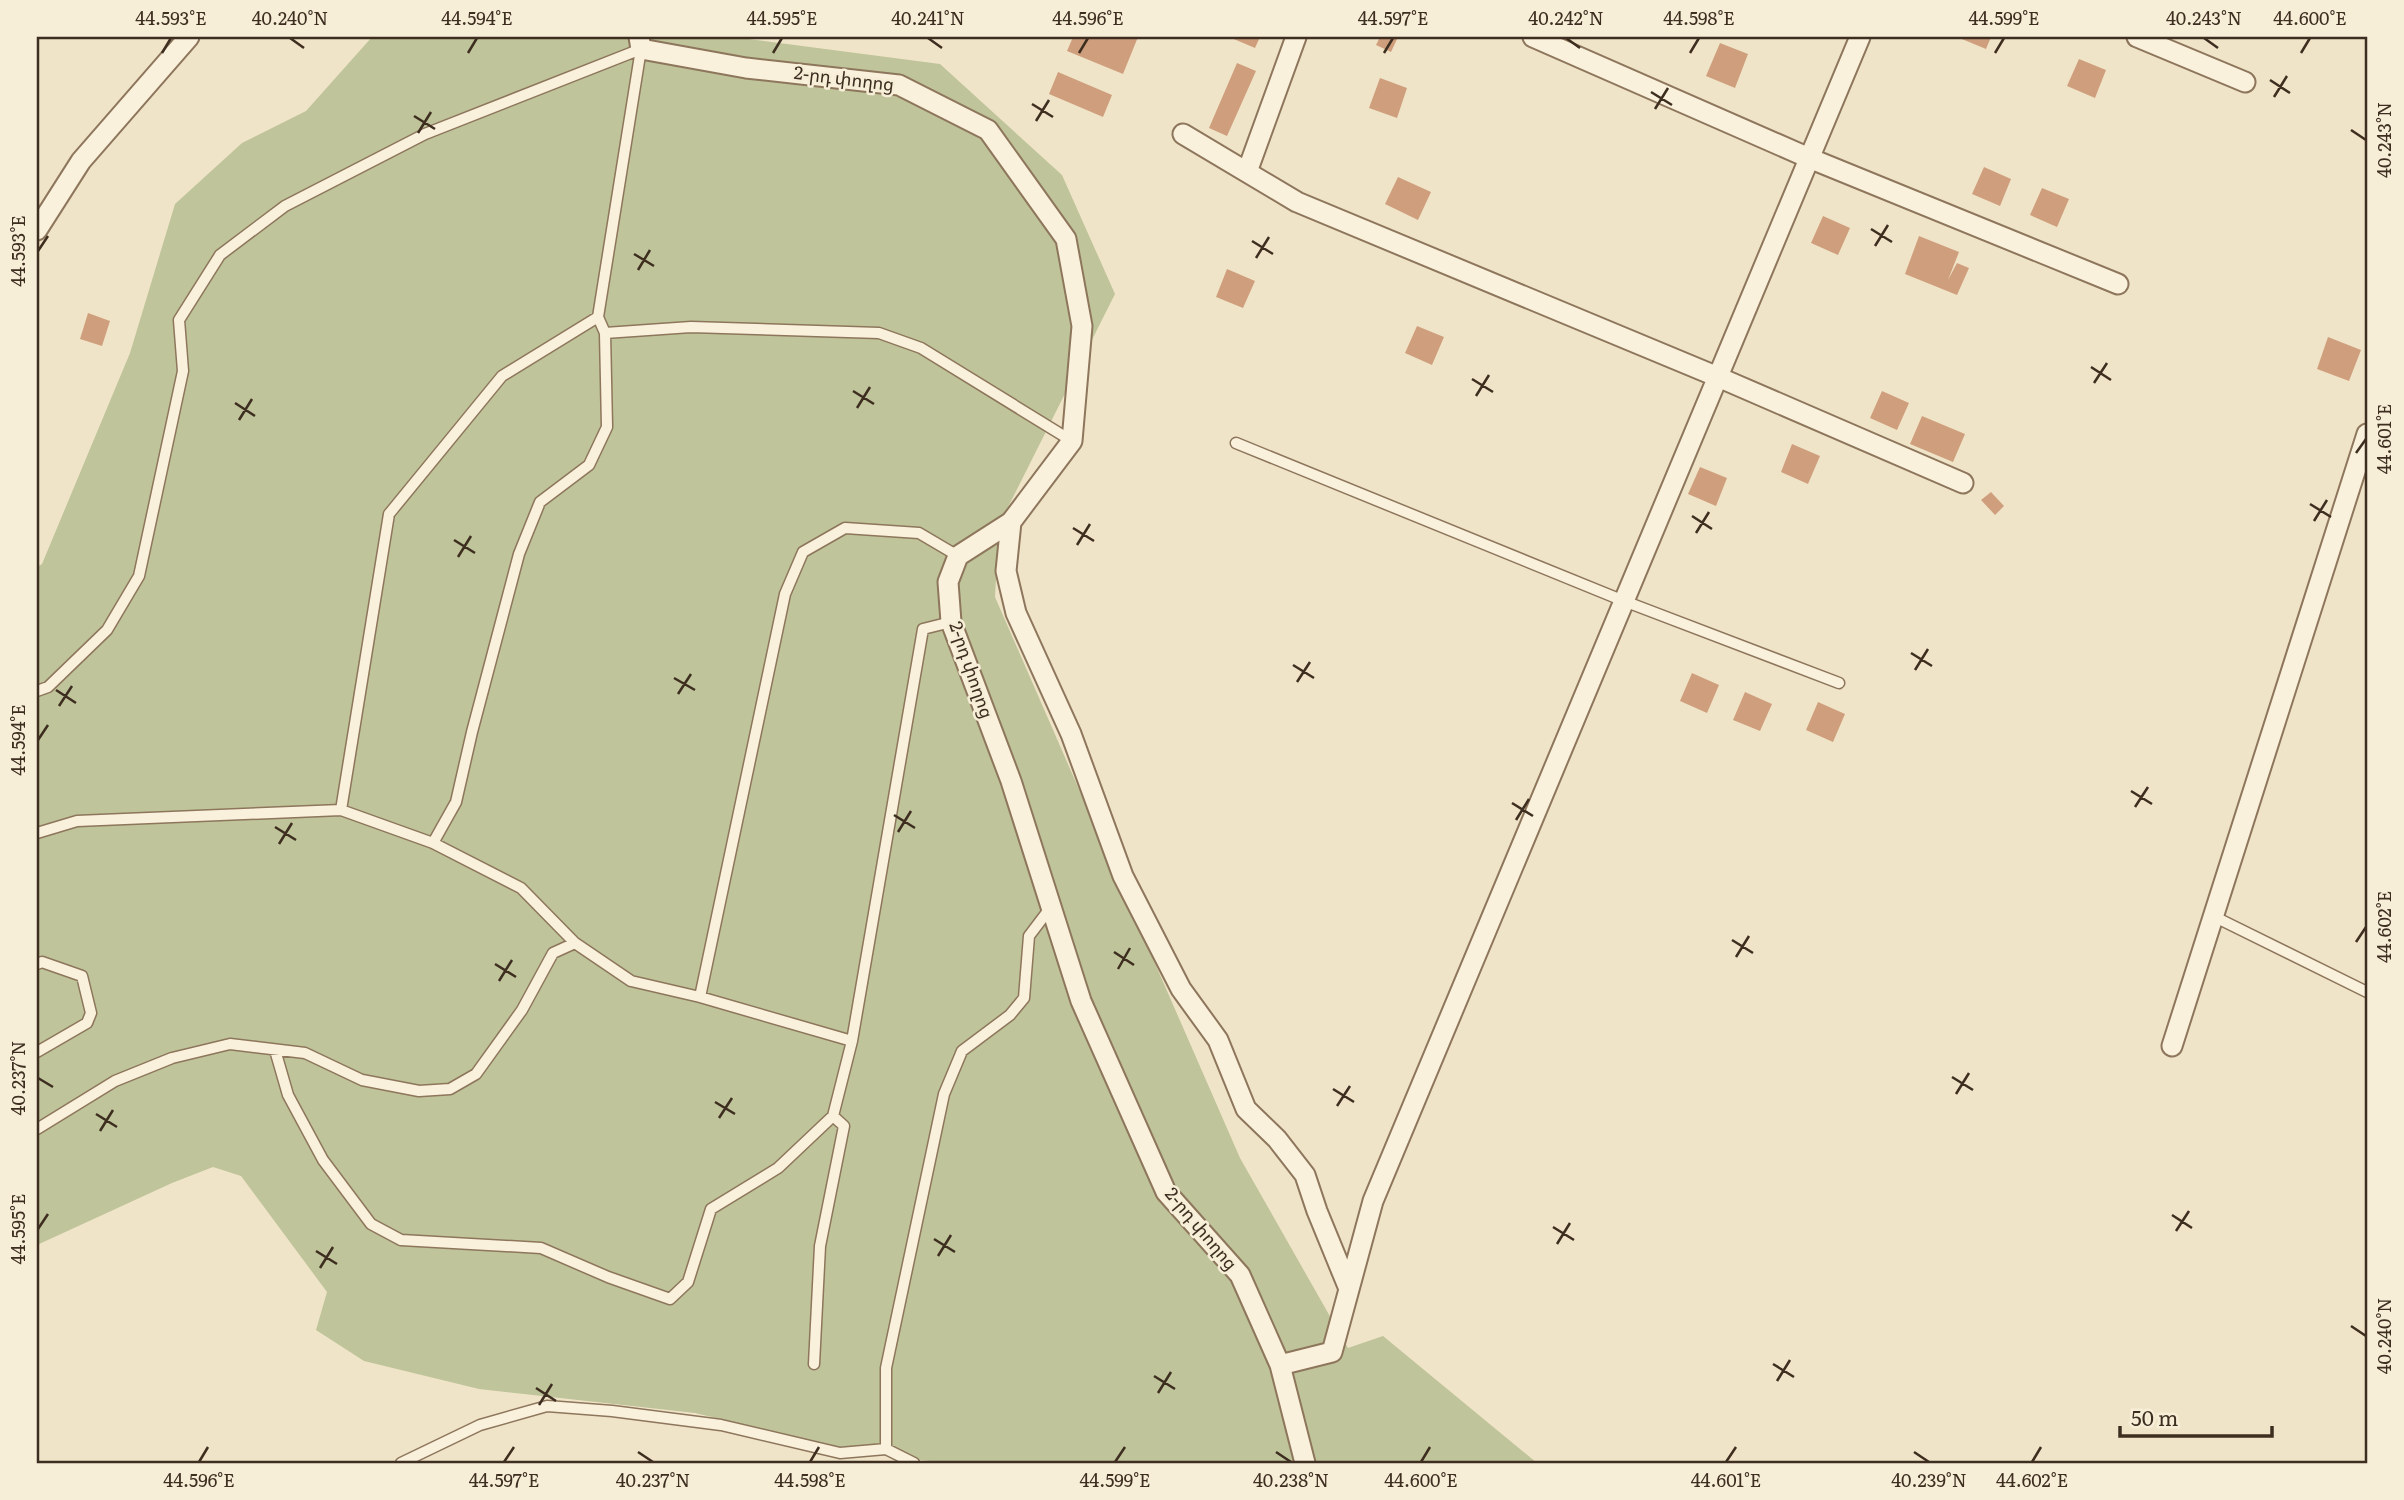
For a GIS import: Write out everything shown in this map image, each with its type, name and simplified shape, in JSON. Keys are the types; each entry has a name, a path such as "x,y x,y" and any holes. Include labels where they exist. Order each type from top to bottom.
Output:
{"street":[{"path":"37,230 81,161 189,37"},
{"path":"1247,172 1296,37"},
{"path":"1533,37 1810,158 2118,284"},
{"path":"1280,1365 1332,1352 1373,1201 1860,37"},
{"path":"2137,37 2245,82"},
{"name":"2-րդ փողոց","path":"640,43 746,68 899,85 988,130 1066,239 1082,326 1072,441"},
{"path":"1183,134 1297,202 1964,482"},
{"path":"2172,1046 2367,434"},
{"path":"958,556 1011,522 1072,441"},
{"path":"1011,522 1006,571 1016,613 1071,734 1123,877 1181,989 1218,1040 1246,1109 1278,1139 1305,1175 1349,1289"},
{"name":"2-րդ փողոց","path":"958,556 948,582 951,622 1011,781 1081,1001 1166,1192 1240,1275 1280,1365 1305,1463"}],"lane":[{"path":"433,843 456,802 519,554 540,502 589,465 607,427 605,333 598,317 640,43"},
{"path":"37,691 48,687 107,630 139,576 183,370 179,320 220,255 285,206 425,134 640,43"},
{"path":"341,810 389,514 502,376 598,317"},
{"path":"605,333 691,327 880,333 921,348 1072,441"},
{"path":"1236,443 1624,601 1839,683"},
{"path":"700,997 785,594 803,552 845,528 919,533 958,556"},
{"path":"275,1050 288,1095 323,1160 370,1224 401,1240 541,1248 608,1277 670,1298 688,1282 711,1209 778,1168 833,1116 852,1041 923,629 951,622"},
{"path":"37,833 77,821 341,810 433,843 522,888 575,943 631,981 700,997 852,1041"},
{"path":"886,1449 886,1368 944,1094 962,1051 1010,1015 1024,998 1029,936 1051,907"},
{"path":"2215,916 2367,992"},
{"path":"37,1129 115,1081 172,1058 230,1044 305,1053 362,1080 419,1091 450,1089 476,1074 522,1010 553,953 575,943"},
{"path":"37,964 42,962 82,976 92,1013 87,1023 37,1052"},
{"path":"814,1364 820,1247 844,1126 833,1116"},
{"path":"401,1463 480,1425 547,1406 612,1410 721,1425 840,1453 886,1449 914,1463"}],"green space":[{"path":"372,37 733,37 940,64 1062,175 1115,294 999,525 995,597 1240,1158 1348,1348 1383,1336 1537,1463 947,1463 867,1454 695,1413 479,1389 364,1361 316,1330 327,1292 241,1176 213,1167 37,1245 37,567 42,564 130,353 175,204 242,143 306,111"}],"building":[{"path":"1073,37 1138,37 1123,74 1067,51"},
{"path":"1229,37 1260,37 1255,48"},
{"path":"1380,37 1398,37 1391,52 1376,45"},
{"path":"1957,37 1991,37 1986,49"},
{"path":"1720,43 1748,54 1735,88 1706,76"},
{"path":"2079,59 2106,70 2095,98 2067,86"},
{"path":"1237,63 1256,71 1227,136 1209,128"},
{"path":"1058,72 1112,95 1103,117 1049,94"},
{"path":"1380,78 1407,88 1397,118 1369,108"},
{"path":"1984,167 2011,179 2000,206 1972,194"},
{"path":"1398,177 1431,192 1418,220 1385,204"},
{"path":"2042,188 2069,199 2057,227 2030,215"},
{"path":"1823,216 1850,228 1838,255 1811,243"},
{"path":"1919,236 1959,252 1948,280 1957,263 1969,268 1957,295 1905,274"},
{"path":"1227,269 1255,281 1243,308 1216,297"},
{"path":"88,313 110,321 102,346 80,339"},
{"path":"1417,326 1444,337 1432,365 1405,353"},
{"path":"2328,337 2361,350 2349,381 2317,369"},
{"path":"1882,391 1909,403 1897,430 1870,418"},
{"path":"1922,416 1965,434 1953,462 1910,444"},
{"path":"1792,444 1820,456 1808,484 1781,472"},
{"path":"1700,467 1727,478 1716,506 1688,494"},
{"path":"1991,492 2004,506 1995,515 1981,500"},
{"path":"1692,673 1719,685 1707,713 1680,701"},
{"path":"1745,692 1772,704 1760,731 1733,720"},
{"path":"1818,702 1845,714 1833,742 1806,730"}]}
